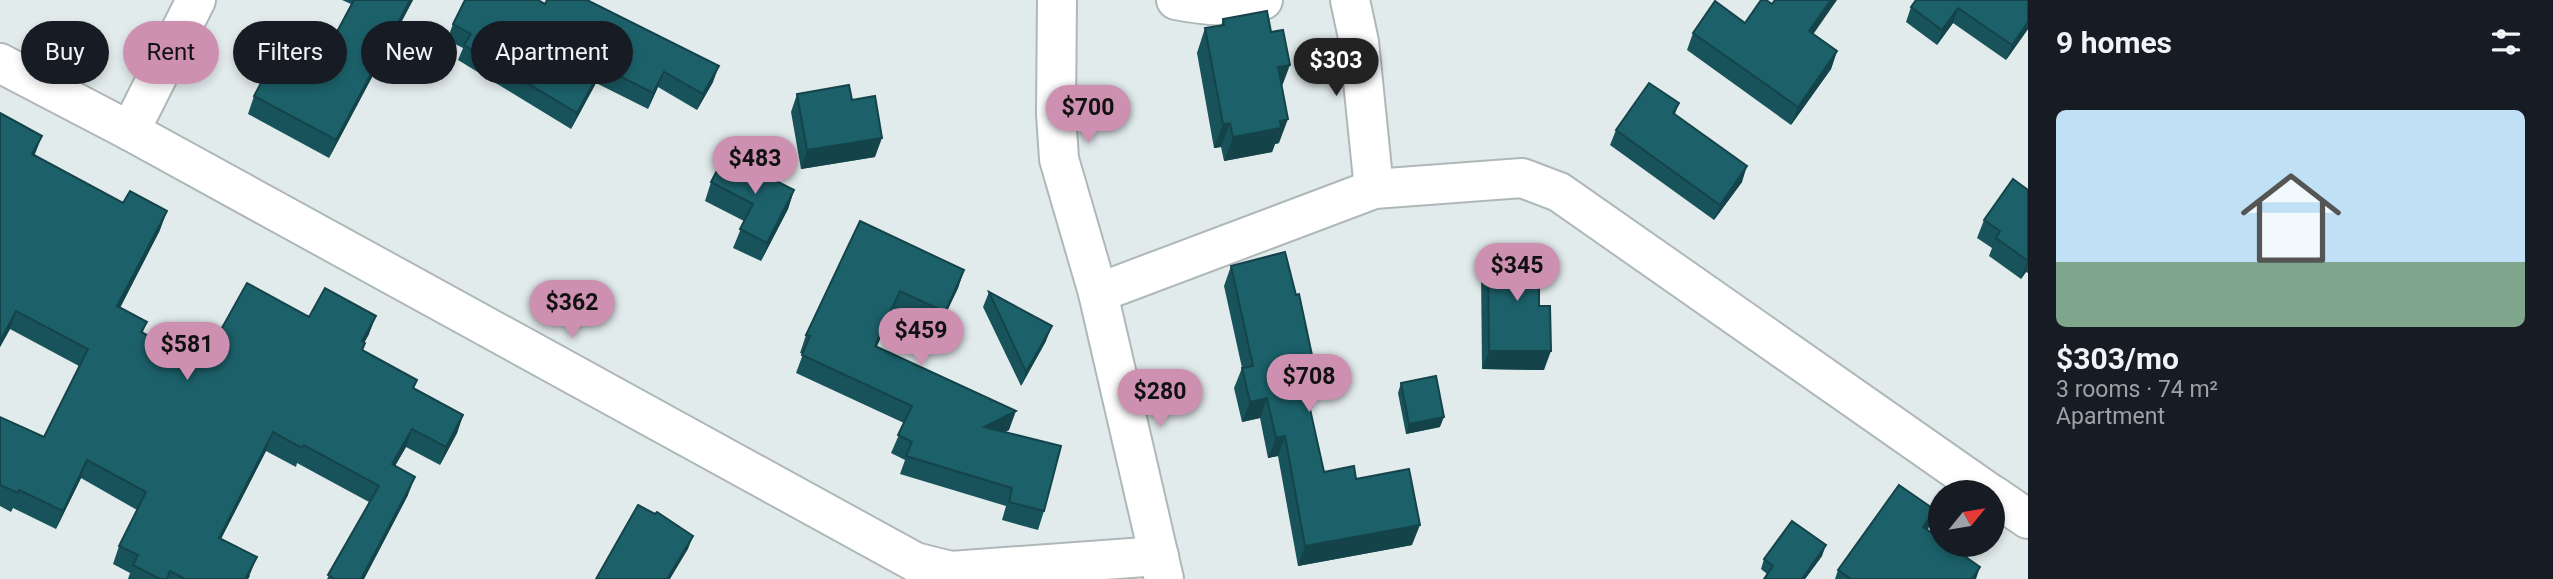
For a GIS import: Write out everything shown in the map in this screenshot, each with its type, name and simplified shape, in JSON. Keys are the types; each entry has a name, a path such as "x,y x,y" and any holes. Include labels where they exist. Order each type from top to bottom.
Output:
{"street":[{"path":"130,131 196,0"},
{"path":"0,63 130,131 915,562 951,571 1161,568 1098,293 1059,159 1056,114 1057,0"},
{"path":"1176,0 1229,6 1263,0"},
{"path":"1350,0 1359,42 1374,189"},
{"path":"1098,293 1374,189 1522,178 1559,192 1971,480"},
{"path":"2006,504 2028,519"}],"building":[{"path":"354,0 410,0 399,21 361,21 361,84 366,84 336,140 254,96 260,84 347,84 347,21 343,21"},
{"path":"465,0 538,0 545,4 547,0 587,0 629,21 471,21 471,34 457,26 457,21 454,21"},
{"path":"1761,0 1772,4 1775,0 1831,0 1809,31 1837,51 1798,107 1693,33 1715,1 1745,23"},
{"path":"1916,0 2028,0 2028,22 2012,45 1958,8 1942,30 1911,7"},
{"path":"1267,11 1271,32 1283,30 1290,65 1278,67 1288,119 1280,121 1281,128 1233,137 1230,123 1223,124 1205,28 1224,25 1223,19"},
{"path":"633,23 719,66 703,94 664,72 653,93 633,83"},
{"path":"471,34 471,49 464,45"},
{"path":"1649,83 1679,103 1673,113 1747,166 1720,205 1616,130"},
{"path":"529,84 593,84 577,113"},
{"path":"849,85 852,100 875,96 882,138 807,150 797,94"},
{"path":"0,113 42,136 32,154 123,203 130,191 167,211 117,306 147,322 141,332 199,363 209,342 213,344 247,283 309,317 325,288 376,316 362,341 365,343 362,350 417,380 413,388 463,415 446,447 412,429 392,464 415,477 361,579 335,579 328,575 379,486 304,445 302,448 273,432 219,538 257,557 245,579 185,579 170,571 167,579 160,579 133,565 138,555 119,546 146,492 87,460 63,511 19,490 18,493 0,485 0,417 44,437 88,349 16,311 0,342"},
{"path":"725,155 794,190 767,243 740,229 753,204 711,182"},
{"path":"2013,179 2028,190 2028,261 1996,238 2000,231 1984,220"},
{"path":"860,221 964,270 945,312 900,291 875,346 1016,411 984,427 1061,446 1044,511 1009,502 1012,488 906,456 912,442 898,435 912,406 802,355 810,336 806,335"},
{"path":"1488,251 1539,251 1539,306 1550,306 1551,351 1489,351"},
{"path":"1285,252 1296,295 1299,294 1319,388 1306,391 1324,472 1354,466 1356,479 1409,469 1420,525 1305,546 1285,436 1276,438 1267,398 1250,402 1242,368 1253,366 1231,266"},
{"path":"989,292 1052,326 1026,372"},
{"path":"1436,376 1444,417 1409,424 1401,383"},
{"path":"1899,485 1928,505 1928,520 1923,527 1928,530 1928,557 1966,557 1980,567 1972,579 1851,579 1838,570"},
{"path":"638,505 655,514 657,512 693,536 667,579 596,579"},
{"path":"1792,521 1826,545 1802,579 1764,579 1773,566 1764,559"}]}
